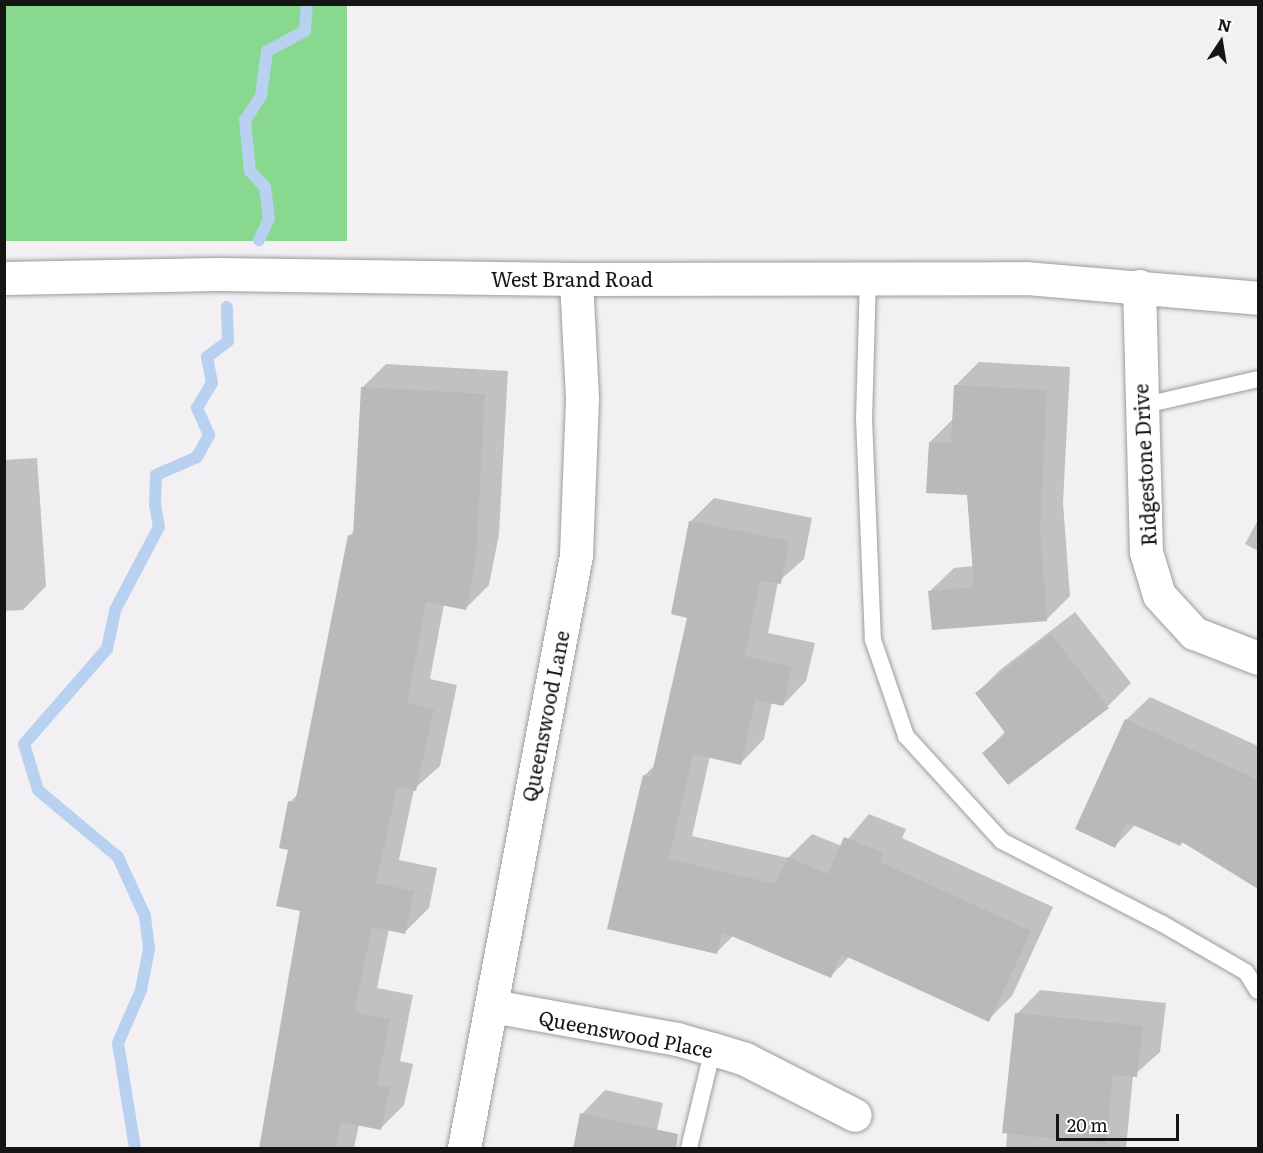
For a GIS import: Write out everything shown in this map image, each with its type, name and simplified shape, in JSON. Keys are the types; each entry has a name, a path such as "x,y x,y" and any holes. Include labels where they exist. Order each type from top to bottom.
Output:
{"street":[{"name":"West Brand Road","path":"4,278 218,274 576,279 1026,278 1258,298"},
{"name":"Queenswood Lane","path":"464,1149 576,555 582,398 576,279"},
{"name":"Ridgestone Drive","path":"1139,286 1146,552 1159,595 1194,633 1258,658"},
{"name":"Queenswood Place","path":"492,1006 677,1039 713,1049 745,1059 855,1115"}],"lane":[{"path":"868,277 864,418 873,640 906,736 1002,841 1246,972 1258,991"},
{"path":"1141,406 1258,379"},
{"path":"688,1149 713,1049"}],"green space":[{"path":"5,4 347,4 347,241 5,241"}],"building":[{"path":"954,385 1047,390 1040,527 1047,621 932,630 928,591 974,587 967,495 926,493 929,442 951,443"},
{"path":"361,387 485,394 476,558 466,610 426,602 407,703 434,709 416,791 397,787 376,883 414,891 405,934 372,927 354,1012 390,1019 377,1085 390,1087 381,1130 341,1122 336,1149 259,1149 300,911 276,906 288,850 279,848 288,801 295,803 348,535 353,536"},
{"path":"689,521 789,541 781,584 760,581 745,656 792,667 783,706 755,700 741,765 693,754 669,859 776,884 787,857 828,874 844,837 883,853 880,862 1031,931 989,1022 841,954 831,978 722,932 717,954 607,929 643,775 651,777 687,618 671,614"},
{"path":"1051,634 1109,708 1008,785 982,753 1006,734 975,693"},
{"path":"1125,719 1258,780 1258,889 1182,842 1180,846 1127,822 1115,848 1075,829"},
{"path":"1015,1013 1143,1026 1137,1077 1113,1075 1106,1144 1002,1133"},
{"path":"580,1113 678,1134 676,1149 573,1149"}],"waterway":[{"path":"259,240 269,219 265,187 250,171 245,120 261,96 267,51 305,31 307,4"},
{"path":"135,1148 118,1043 141,990 149,949 145,916 118,857 38,790 24,744 107,649 115,610 159,527 155,505 156,475 197,457 209,435 197,408 212,383 207,357 228,341 227,307"}]}
